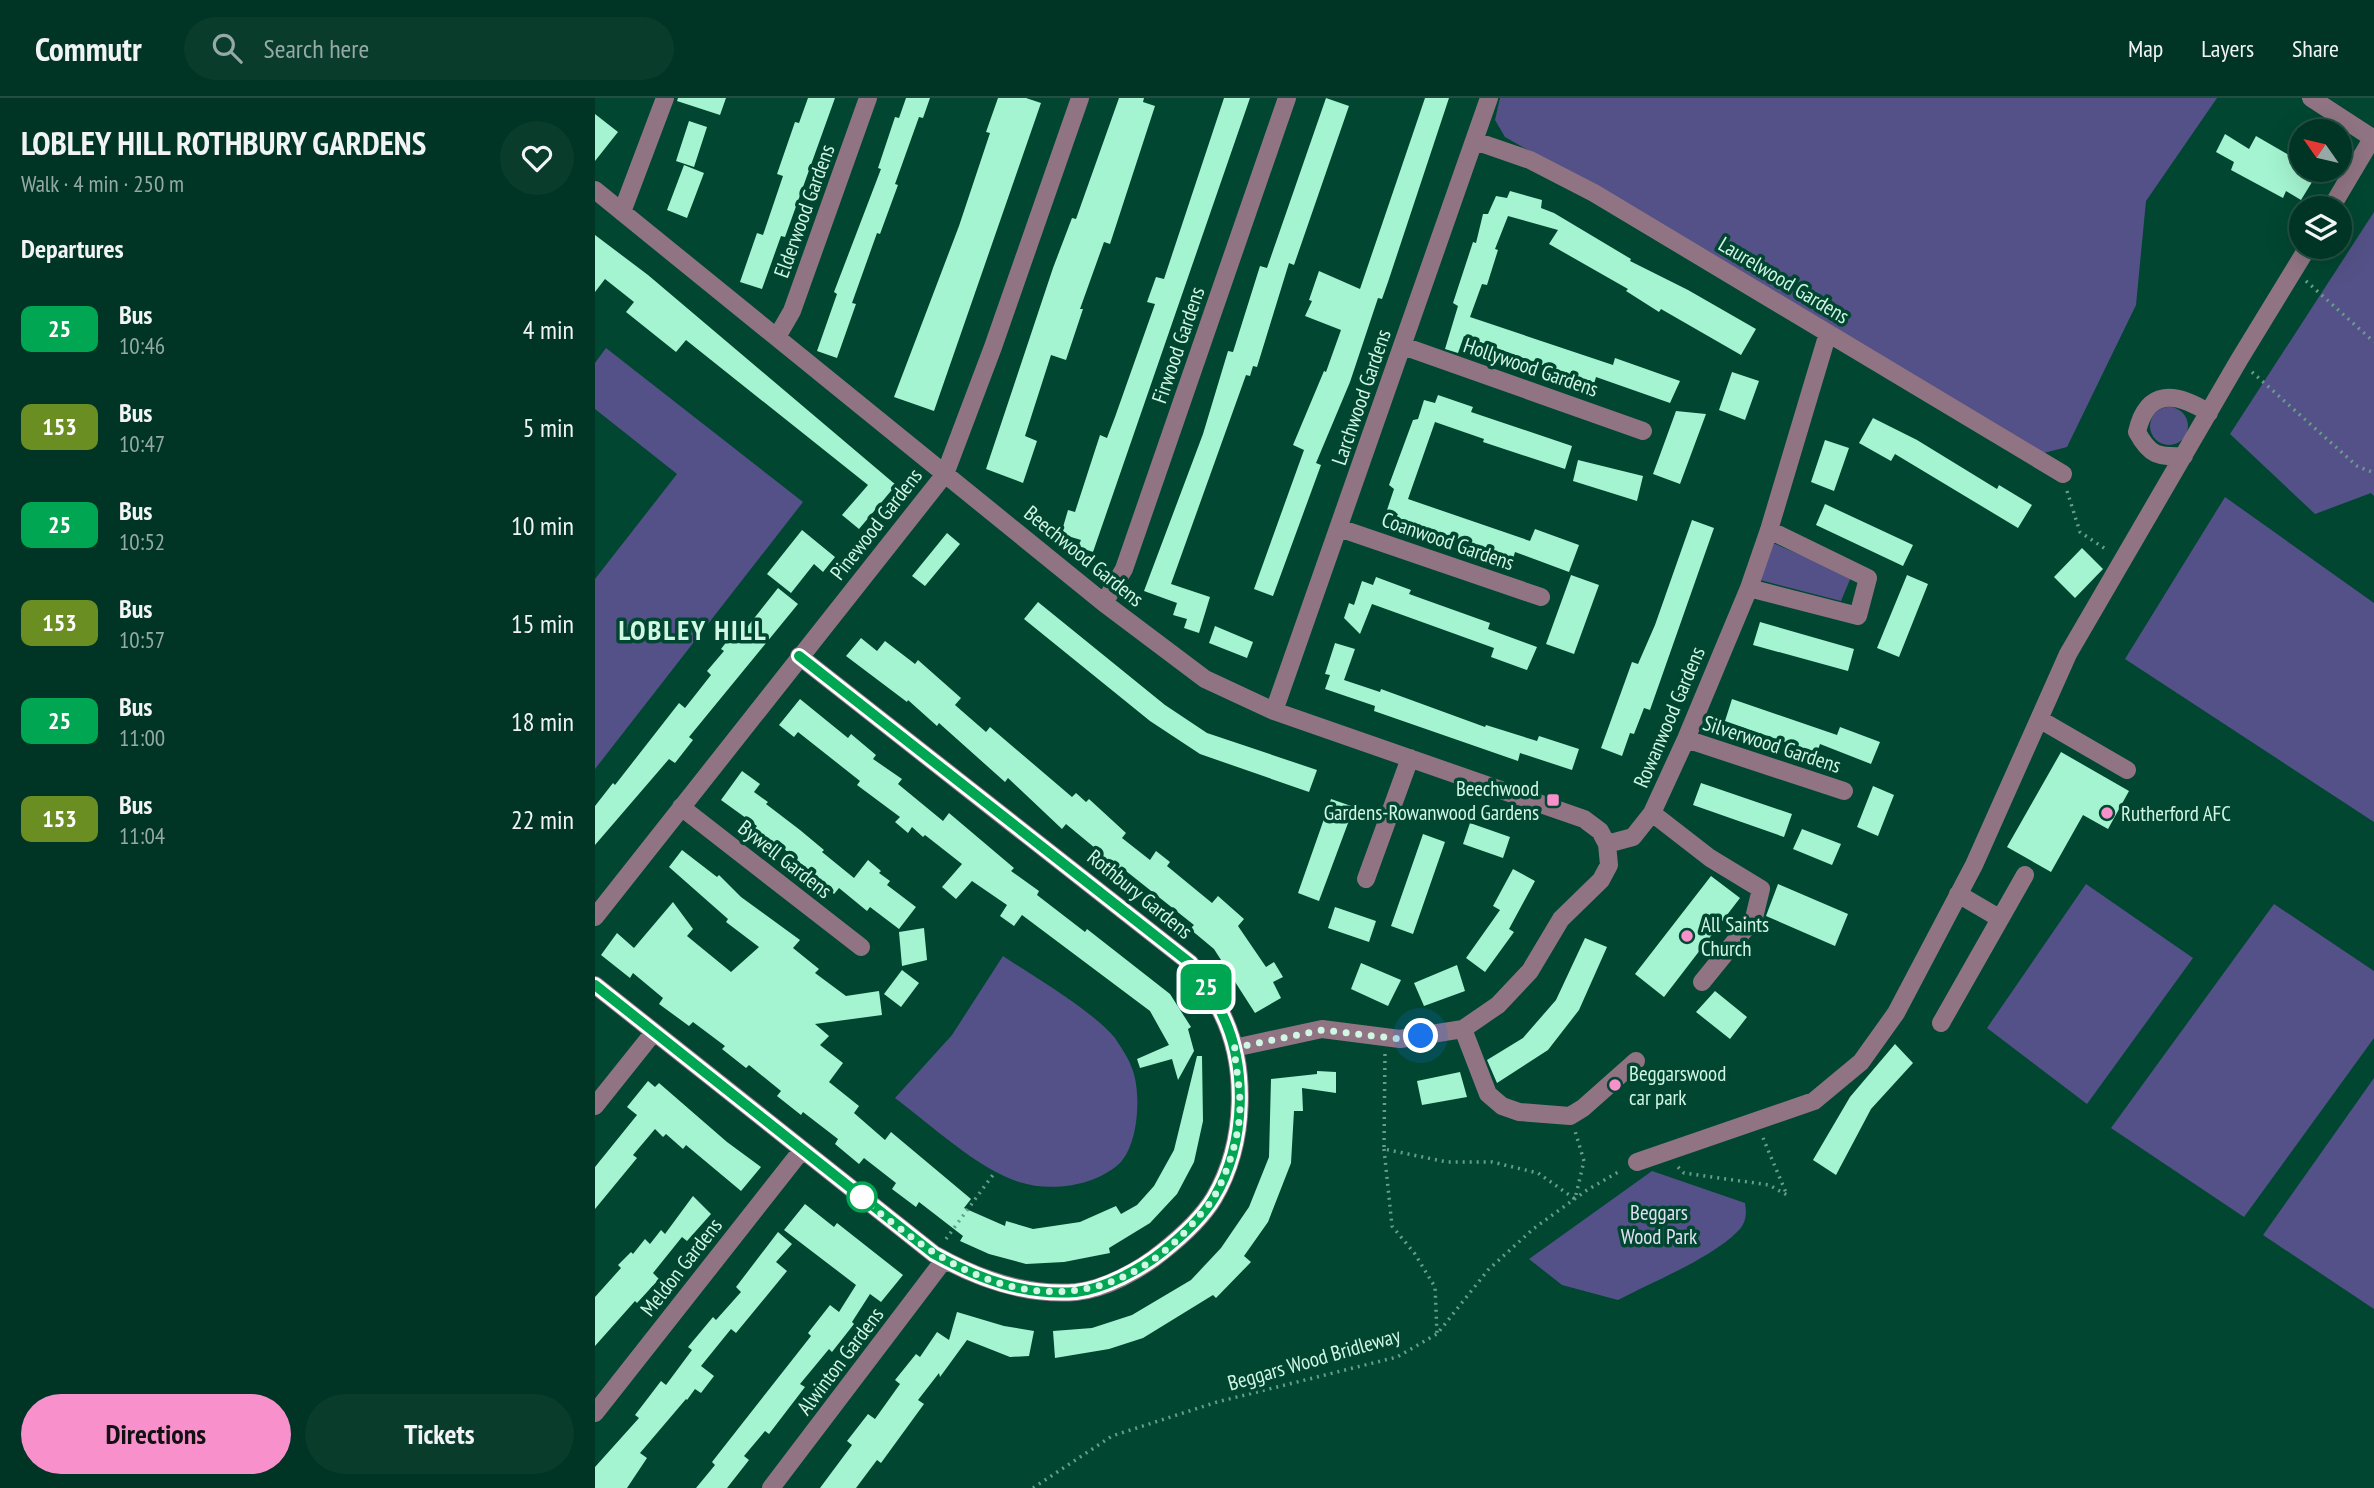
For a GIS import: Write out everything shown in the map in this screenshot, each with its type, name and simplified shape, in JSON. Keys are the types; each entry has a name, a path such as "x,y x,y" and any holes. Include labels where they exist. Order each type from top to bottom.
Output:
{"street":[{"path":"622,212 665,98"},
{"name":"Elderwood Gardens","path":"777,337 792,311 868,98"},
{"name":"Pinewood Gardens","path":"595,917 945,474 1080,98"},
{"name":"Firwood Gardens","path":"1104,603 1124,569 1287,98"},
{"name":"Larchwood Gardens","path":"1274,711 1489,98"},
{"path":"2311,98 2373,138 2338,196"},
{"name":"Laurelwood Gardens","path":"1475,141 1530,160 1594,193 2063,474"},
{"name":"Beechwood Gardens","path":"595,190 1104,603 1205,678 1274,711 1584,819 1599,831 1607,844"},
{"path":"1637,1162 1814,1101 1861,1062 1896,1013 1958,894 2068,654 2301,259"},
{"name":"Rowanwood Gardens","path":"1607,844 1633,837 1652,813 1686,739 1749,588 1828,333"},
{"name":"Hollywood Gardens","path":"1403,346 1643,431"},
{"path":"2184,456 2162,456 2146,448 2137,432 2141,414 2153,401 2167,397 2184,398 2209,413"},
{"name":"Coanwood Gardens","path":"1339,528 1541,597"},
{"path":"1749,588 1858,615 1868,578 1769,530"},
{"name":"Rothbury Gardens","path":"595,985 939,1257 992,1283 1041,1292 1079,1292 1119,1278 1148,1263 1180,1237 1214,1199 1232,1155 1241,1107 1234,1048 1220,1009 1190,963 799,656"},
{"path":"2039,719 2127,770"},
{"name":"Silverwood Gardens","path":"1686,739 1844,791"},
{"path":"1366,879 1410,758"},
{"name":"Bywell Gardens","path":"681,807 861,947"},
{"path":"1652,813 1710,858 1761,889 1754,918 1703,982"},
{"path":"1234,1048 1322,1030 1400,1039 1463,1029 1498,1005 1530,971 1561,919 1601,880 1609,865 1607,844"},
{"path":"1941,1023 2025,876"},
{"path":"1958,894 1999,918"},
{"path":"1463,1029 1489,1094 1501,1106 1519,1112 1570,1116 1583,1108 1636,1061"},
{"path":"595,1105 654,1032"},
{"name":"Meldon Gardens","path":"595,1413 802,1150"},
{"name":"Alwinton Gardens","path":"771,1488 939,1257"}],"path":[{"path":"2294,270 2374,342"},
{"path":"2239,360 2357,466 2374,473"},
{"path":"2063,474 2080,532 2124,560"},
{"path":"1384,1056 1384,1149 1392,1226 1415,1254 1434,1287 1437,1334"},
{"path":"1384,1149 1447,1162 1492,1162 1538,1173 1575,1199 1584,1161 1570,1116"},
{"path":"1664,1153 1684,1173 1769,1185 1787,1195 1755,1121"},
{"name":"Beggars Wood Bridleway","path":"1033,1488 1112,1436 1217,1402 1397,1356 1437,1334 1488,1270 1533,1228 1637,1162"},
{"path":"939,1257 995,1172"}],"green space":[{"path":"1500,98 2217,98 2146,201 2136,305 2067,447 2044,453 1764,285 1505,137 1495,120"},
{"path":"2374,212 2374,496 2371,493 2315,514 2230,434 2344,259 2352,259 2352,246"},
{"path":"606,348 803,502 595,769 595,579 677,474 595,409 595,363"},
{"path":"2169,407 2182,413 2188,426 2182,439 2169,445 2156,439 2150,426 2156,413"},
{"path":"2225,497 2374,603 2374,822 2125,659"},
{"path":"1773,543 1851,577 1841,601 1760,580"},
{"path":"2086,884 2193,958 2087,1104 1987,1028"},
{"path":"2274,904 2374,971 2374,1038 2244,1217 2111,1128"},
{"path":"1003,956 1092,1017 1115,1038 1130,1063 1137,1088 1135,1130 1120,1163 1098,1177 1071,1185 1044,1187 1003,1176 971,1157 895,1098 952,1035"},
{"path":"2374,1078 2374,1309 2263,1235"},
{"name":"Beggars Wood Park","path":"1652,1171 1745,1203 1746,1215 1742,1226 1712,1251 1618,1300 1562,1285 1529,1259"}],"building":[{"path":"678,98 726,98 720,115 677,101"},
{"path":"808,98 835,98 785,237 781,236 762,289 740,282 757,233 763,235 783,176 777,174 795,122 799,123"},
{"path":"906,98 930,98 923,118 919,117 895,184 898,185 880,234 877,233 852,303 856,304 837,358 817,351 837,294 834,292 881,169 878,168 895,117 899,118"},
{"path":"998,98 1026,98 1041,103 934,411 894,397 959,226 990,133 986,132"},
{"path":"1119,98 1144,98 1143,102 1155,106 1110,244 1104,242 1080,309 1083,309 1066,360 1051,355 1025,436 1037,441 1023,483 986,469 1053,268 1072,218 1076,219"},
{"path":"1224,98 1250,98 1093,552 1078,547 1081,540 1061,534 1068,510 1075,512 1100,435 1107,438 1115,417 1155,304 1147,302 1156,277 1164,279"},
{"path":"1326,98 1349,106 1294,265 1289,263 1257,367 1253,366 1250,376 1246,375 1171,584 1210,597 1199,633 1184,628 1187,619 1173,615 1177,603 1144,591 1203,434 1228,351 1233,352 1260,266 1267,268"},
{"path":"1425,98 1449,98 1382,299 1378,298 1350,382 1316,463 1321,465 1273,596 1254,589 1304,450 1293,445 1324,371 1326,372 1341,330 1305,316 1312,301 1309,300 1319,271 1360,289"},
{"path":"595,114 618,132 595,161"},
{"path":"689,121 707,127 694,167 676,161"},
{"path":"2225,134 2249,149 2256,136 2289,155 2289,182 2312,182 2303,196 2294,196 2286,191 2283,198 2231,170 2234,162 2216,152"},
{"path":"684,165 704,173 687,218 667,210"},
{"path":"1510,191 1542,200 1541,208 1554,213 1631,259 1630,261 1756,329 1741,355 1661,309 1659,312 1626,291 1628,289 1549,244 1558,230 1508,216 1495,249 1498,250 1487,285 1482,284 1470,317 1613,365 1615,358 1680,381 1670,403 1596,377 1594,384 1464,336 1458,353 1445,349 1458,306 1453,303 1473,242 1476,243 1483,214 1488,214 1496,196 1507,198"},
{"path":"595,235 648,275 896,485 859,529 842,515 868,485 686,340 676,352 626,312 634,302 605,279 595,292"},
{"path":"1732,372 1759,381 1745,420 1719,410"},
{"path":"1438,395 1473,407 1471,412 1572,446 1565,469 1483,442 1484,439 1435,422 1408,499 1530,541 1535,529 1579,545 1569,572 1515,552 1512,562 1491,554 1492,550 1396,518 1398,514 1387,510 1394,489 1389,485 1413,420 1418,419 1424,400 1435,403"},
{"path":"1676,411 1706,414 1680,484 1653,474"},
{"path":"1873,418 1917,440 1997,489 1999,485 2032,505 2018,528 1895,454 1891,461 1859,443"},
{"path":"1825,440 1849,448 1834,491 1811,482"},
{"path":"1578,460 1643,476 1637,501 1573,481"},
{"path":"1825,504 1913,545 1903,566 1816,525"},
{"path":"1692,520 1714,528 1650,710 1644,708 1634,734 1630,733 1622,756 1601,748 1632,662 1638,664 1655,625"},
{"path":"802,530 835,557 823,572 814,564 791,593 767,574"},
{"path":"947,533 960,544 925,586 912,576"},
{"path":"2082,548 2103,569 2075,598 2054,577"},
{"path":"1571,575 1599,585 1574,654 1546,644"},
{"path":"1907,575 1928,584 1899,657 1877,648"},
{"path":"1376,577 1411,590 1409,594 1490,623 1488,629 1537,647 1527,670 1491,657 1494,648 1372,604 1360,634 1344,618 1349,603 1354,605 1362,581 1373,585"},
{"path":"778,588 798,604 689,737 693,740 675,763 669,759 595,845 595,806 613,783 615,785 679,703 685,708 711,675 707,671 724,651 721,649 742,622 748,626"},
{"path":"1038,602 1165,705 1207,733 1317,770 1309,792 1200,754 1150,721 1024,619"},
{"path":"1760,622 1854,649 1848,671 1753,645"},
{"path":"1215,626 1253,642 1247,658 1209,643"},
{"path":"861,638 877,651 885,641 915,664 918,660 961,698 955,705 986,732 990,727 1072,797 1076,793 1086,802 1089,799 1126,833 1122,838 1150,860 1156,851 1170,862 1167,866 1212,903 1218,896 1244,919 1238,926 1266,967 1274,962 1283,977 1273,982 1281,998 1255,1013 1214,949 1190,929 1194,925 1121,867 1118,870 1066,824 1062,829 1008,778 1005,782 939,723 937,726 908,700 907,702 846,656"},
{"path":"1335,643 1355,649 1344,680 1380,692 1381,689 1485,727 1486,725 1537,741 1539,736 1579,749 1572,770 1520,753 1518,761 1374,711 1375,706 1325,689 1330,675 1325,674"},
{"path":"800,699 848,738 851,734 876,755 873,759 902,779 898,784 943,821 949,813 1014,868 1011,871 1039,891 1037,895 1085,932 1087,929 1170,994 1191,1027 1188,1029 1194,1051 1178,1080 1172,1059 1140,1068 1137,1059 1169,1045 1150,1011 1022,915 1014,926 1000,916 1007,905 972,881 956,899 942,887 962,864 912,827 908,833 895,822 900,817 857,785 860,781 798,732 794,737 779,725"},
{"path":"1732,699 1837,735 1840,727 1880,742 1871,764 1820,744 1817,753 1725,721"},
{"path":"2061,752 2129,791 2108,829 2083,815 2051,872 2007,847"},
{"path":"742,771 760,784 754,792 768,802 766,804 824,850 822,852 854,878 868,860 881,871 879,873 890,881 887,885 916,907 899,929 870,907 867,911 839,888 834,894 781,846 778,849 754,830 757,826 721,800"},
{"path":"1701,783 1792,814 1784,837 1693,805"},
{"path":"1873,786 1894,795 1878,836 1857,827"},
{"path":"1331,799 1354,807 1319,901 1298,893"},
{"path":"1470,823 1510,837 1503,858 1463,844"},
{"path":"1802,829 1841,844 1832,865 1793,849"},
{"path":"1423,834 1445,842 1413,934 1391,926"},
{"path":"682,850 717,877 719,875 741,897 800,940 793,948 819,969 815,973 846,996 879,991 882,1015 815,1024 829,1036 820,1045 843,1063 829,1082 859,1106 854,1113 885,1140 891,1132 971,1199 964,1208 1005,1226 1006,1221 1033,1229 1080,1222 1116,1206 1121,1214 1137,1205 1154,1186 1174,1150 1197,1056 1202,1056 1203,1121 1194,1162 1177,1194 1150,1223 1109,1248 1110,1253 1064,1262 1026,1264 989,1254 960,1241 963,1236 919,1202 916,1207 892,1189 896,1183 864,1158 859,1164 835,1144 838,1139 777,1096 781,1091 749,1065 746,1068 722,1049 725,1046 693,1022 689,1026 659,1004 663,998 633,973 630,978 601,955 617,933 634,948 673,902 693,929 687,936 731,972 759,947 726,922 728,919 669,867"},
{"path":"1513,869 1535,881 1509,929 1514,932 1485,972 1466,958 1500,910 1493,906"},
{"name":"All Saints Church","path":"1711,876 1740,898 1664,997 1635,974"},
{"path":"1778,884 1848,914 1835,946 1766,916"},
{"path":"1335,907 1376,921 1369,942 1328,928"},
{"path":"924,928 927,960 902,966 899,932"},
{"path":"1585,938 1607,947 1579,1010 1548,1050 1497,1083 1487,1060 1523,1038 1556,1000"},
{"path":"1361,963 1401,980 1388,1006 1351,989"},
{"path":"1457,965 1465,991 1424,1006 1414,983"},
{"path":"902,970 919,983 901,1007 884,994"},
{"path":"1715,991 1747,1017 1730,1039 1696,1012"},
{"path":"1895,1044 1913,1063 1871,1109 1836,1175 1813,1160 1850,1097"},
{"path":"1317,1071 1336,1072 1336,1093 1302,1088 1303,1111 1294,1111 1291,1163 1268,1222 1244,1256 1251,1262 1216,1298 1213,1295 1143,1338 1109,1349 1055,1358 1053,1331 1092,1328 1132,1315 1191,1280 1221,1248 1249,1207 1269,1157 1271,1079 1317,1074"},
{"path":"1460,1072 1467,1097 1422,1105 1417,1081"},
{"path":"648,1081 655,1087 659,1083 727,1142 761,1167 741,1191 686,1145 683,1149 666,1134 663,1137 655,1129 633,1155 637,1158 595,1209 595,1167 637,1115 627,1107"},
{"path":"693,1196 711,1214 687,1241 682,1237 653,1273 659,1279 637,1303 635,1301 595,1346 595,1297 621,1268 618,1265 631,1252 633,1254 645,1239 650,1244 661,1230 665,1234"},
{"path":"805,1204 834,1227 837,1223 903,1275 881,1302 870,1294 852,1322 854,1324 832,1352 829,1349 800,1384 805,1387 769,1434 765,1431 744,1456 749,1460 727,1488 696,1488 715,1465 712,1462 811,1336 808,1333 830,1305 839,1312 856,1285 784,1230"},
{"path":"778,1232 792,1244 776,1262 787,1271 736,1333 731,1329 701,1366 714,1376 701,1393 695,1389 640,1453 647,1458 627,1488 595,1488 595,1467 639,1418 635,1415 661,1381 666,1385 692,1350 688,1347 713,1317 716,1320 741,1292 736,1287"},
{"path":"957,1312 1004,1326 1034,1331 1029,1356 1010,1357 967,1340 940,1377 939,1373 918,1400 924,1404 881,1463 877,1460 856,1488 820,1488 852,1445 847,1441 868,1414 875,1419 900,1384 895,1380 916,1354 920,1357 937,1332 949,1340"}],"bus line":[{"name":"25","path":"595,985 934,1254 992,1283 1041,1292 1079,1292 1119,1278 1148,1263 1180,1237 1214,1199 1232,1155 1241,1107 1234,1048 1227,1028 1220,1009 1190,963 799,656"}],"place":[{"name":"Beechwood Gardens-Rowanwood Gardens","path":"1553,800"},
{"name":"Rutherford AFC","path":"2107,813"},
{"name":"All Saints Church","path":"1687,936"},
{"name":"Beggarswood car park","path":"1615,1085"}],"district":[{"name":"LOBLEY HILL","path":"693,629"}],"route":[{"path":"862,1197 934,1254 992,1283 1041,1292 1079,1292 1119,1278 1148,1263 1180,1237 1214,1199 1232,1155 1241,1107 1234,1048 1322,1030 1400,1039 1421,1036"}]}
